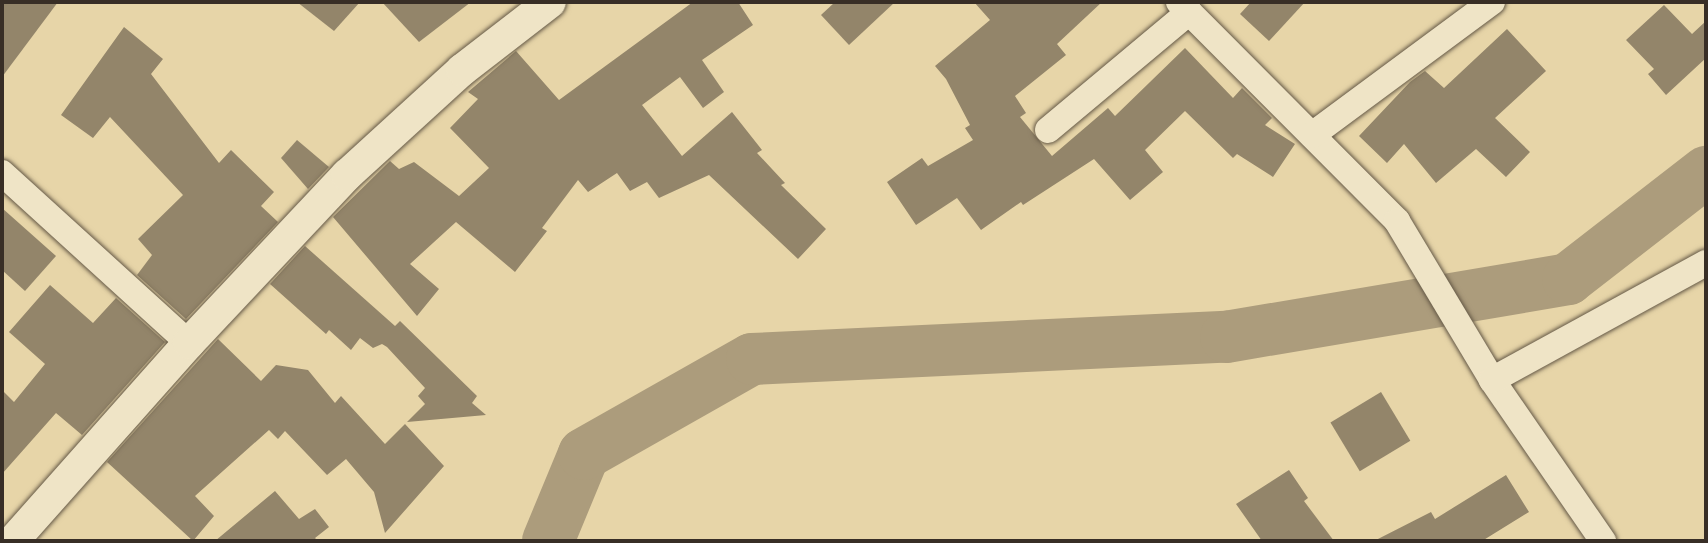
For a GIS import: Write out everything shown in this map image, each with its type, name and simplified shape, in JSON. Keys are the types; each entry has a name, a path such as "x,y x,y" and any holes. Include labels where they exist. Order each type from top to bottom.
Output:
{"street":[{"path":"1312,135 1492,2"},
{"path":"13,541 189,343 346,176 462,69 540,4"},
{"path":"1048,130 1184,7 1398,221 1487,371 1603,541"},
{"path":"2,173 189,343"},
{"path":"1487,371 1706,263"}],"building":[{"path":"2,2 58,2 2,77"},
{"path":"297,2 360,2 334,31"},
{"path":"382,2 471,2 419,42"},
{"path":"693,2 738,2 753,25 702,60 724,92 703,108 680,77 642,105 682,156 732,112 762,150 757,153 785,183 781,185 826,229 798,259 709,175 659,198 647,182 630,191 617,173 588,192 578,180 542,228 547,231 515,272 456,222 410,264 439,289 417,316 333,217 390,161 399,169 414,162 459,196 489,168 450,128 478,99 468,92 516,51 559,100"},
{"path":"835,2 895,2 849,45 821,15"},
{"path":"974,2 1102,2 1057,44 1066,55 1015,96 1026,113 1020,117 1052,156 1108,108 1115,116 1185,48 1233,98 1242,88 1272,118 1265,125 1295,144 1273,177 1237,154 1233,158 1185,111 1145,150 1163,172 1130,200 1094,159 1023,205 1021,202 981,230 957,198 916,225 887,182 922,158 928,166 973,140 965,128 970,125 946,79 935,66 990,20"},
{"path":"1251,2 1305,2 1269,41 1240,14"},
{"path":"1664,5 1692,34 1706,21 1706,58 1666,95 1648,74 1654,69 1626,40"},
{"path":"124,27 163,59 151,74 219,163 231,150 274,192 261,206 278,222 186,319 137,275 152,255 138,239 183,195 110,117 93,138 61,115"},
{"path":"1507,29 1546,71 1495,118 1530,152 1506,177 1476,149 1436,183 1404,144 1387,163 1359,136 1410,82 1425,71 1444,88"},
{"path":"297,140 329,167 308,189 281,158"},
{"path":"2,208 56,256 25,291 2,270"},
{"path":"305,246 395,326 400,321 477,396 472,403 486,415 407,422 425,404 418,396 425,388 387,347 382,344 373,348 360,338 351,350 329,330 326,334 270,284"},
{"path":"50,285 93,323 116,298 165,342 82,435 56,413 2,474 2,390 14,402 45,364 9,332"},
{"path":"218,339 261,381 276,365 308,370 335,403 341,396 385,444 405,424 444,466 385,533 374,492 346,459 327,475 285,431 278,439 269,430 195,496 214,516 193,541 107,462"},
{"path":"1381,392 1410,441 1360,471 1330,422"},
{"path":"1289,470 1308,498 1304,501 1334,541 1262,541 1236,504"},
{"path":"1506,475 1529,512 1482,541 1374,541 1431,512 1435,519"},
{"path":"275,491 299,519 315,509 329,527 315,538 318,541 215,541"}],"waterway":[{"path":"548,541 584,454 752,359 1226,337 1568,279 1706,172"}]}
